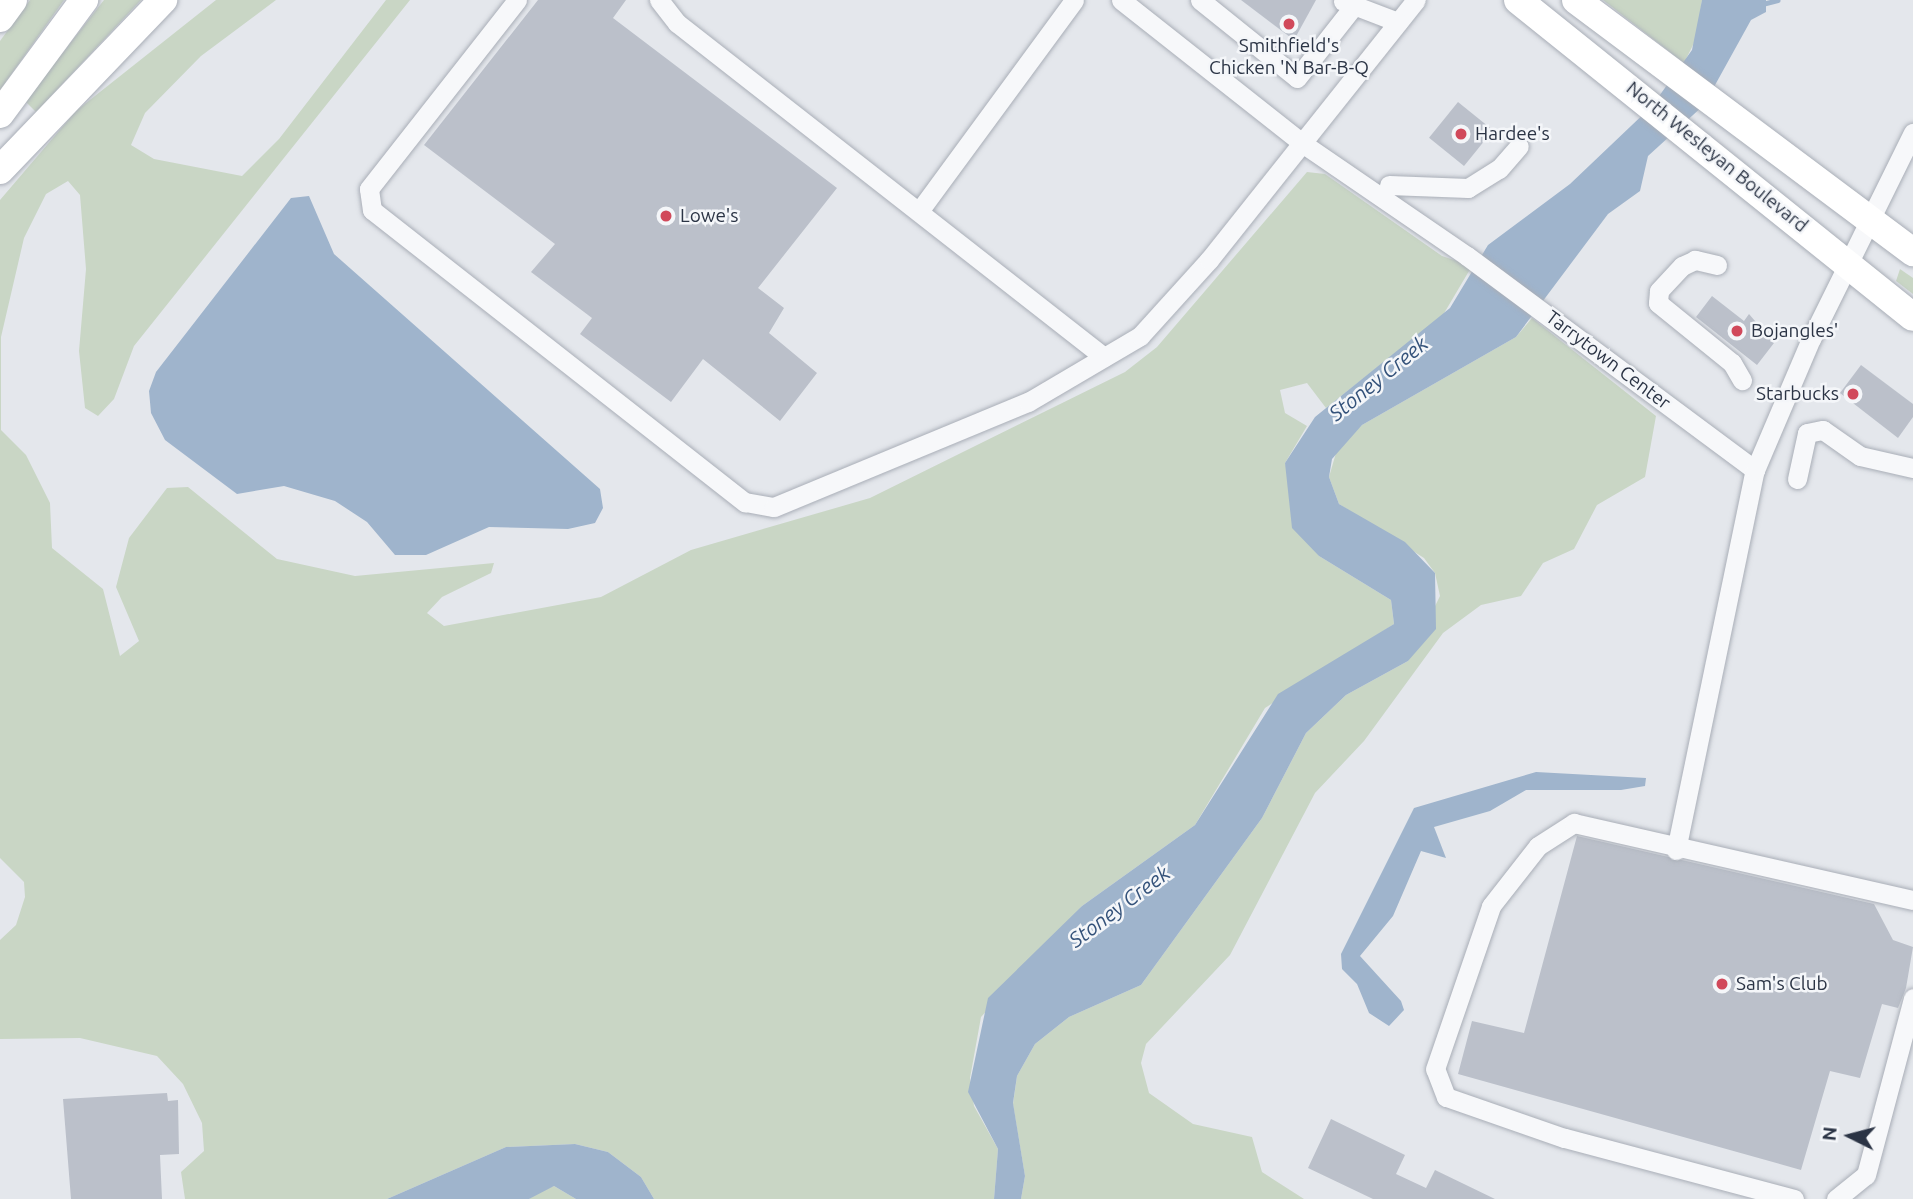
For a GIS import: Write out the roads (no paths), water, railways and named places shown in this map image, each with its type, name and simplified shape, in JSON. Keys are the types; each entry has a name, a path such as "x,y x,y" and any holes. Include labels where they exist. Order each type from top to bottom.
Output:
{"highway":[{"path":"0,18 13,0"},
{"path":"0,114 84,0"},
{"path":"0,170 163,0"},
{"name":"North Wesleyan Boulevard","path":"1518,0 1714,152 1913,317"},
{"name":"North Wesleyan Boulevard","path":"1576,0 1913,252"}],"street":[{"path":"517,0 369,190 372,211 745,502 774,507 1028,402 1140,336 1302,143 1416,0"},
{"path":"659,0 677,23 920,210 1104,357"},
{"path":"920,210 1074,0"},
{"name":"Tarrytown Center","path":"1121,0 1302,143 1384,192 1755,470"},
{"path":"1203,5 1297,78 1347,4 1398,22"},
{"path":"1675,850 1755,470 1913,133"},
{"path":"1384,192 1468,188 1499,169 1519,146"},
{"path":"1717,265 1695,260 1682,266 1659,291 1658,303 1732,363 1742,380"},
{"path":"1797,479 1807,432 1823,430 1860,456 1913,468"},
{"path":"1794,1199 1564,1138 1460,1103 1438,1084 1435,1069 1491,906 1538,846 1574,823 1675,850 1735,858 1913,900"},
{"path":"1836,1199 1866,1175 1913,998"}],"water":[{"name":"Stoney Creek","path":"1702,0 1766,0 1766,12 1751,20 1704,105 1648,156 1640,191 1608,214 1516,337 1362,425 1332,459 1329,477 1339,504 1405,542 1435,573 1436,629 1408,661 1346,695 1306,733 1262,818 1141,985 1069,1017 1035,1044 1017,1076 1013,1103 1025,1176 1021,1199 994,1199 998,1149 968,1092 988,998 1082,906 1195,825 1278,694 1394,624 1391,600 1319,556 1292,528 1285,463 1315,417 1450,308 1488,245 1570,184 1652,106 1692,50"},
{"path":"309,196 334,254 600,489 603,508 595,523 568,529 489,527 426,555 395,555 367,522 335,501 284,486 237,494 165,440 151,413 149,391 156,372 291,198"},
{"path":"1536,772 1646,778 1645,786 1621,790 1526,790 1490,811 1434,827 1446,858 1421,851 1393,916 1360,956 1401,1001 1404,1010 1389,1026 1369,1013 1357,984 1342,969 1341,954 1414,808"},
{"path":"575,1144 608,1152 641,1177 654,1199 576,1199 554,1186 529,1199 387,1199 506,1147"}],"waterway":[{"path":"1762,4 1778,0"}],"place":[{"name":"Smithfield's Chicken 'N Bar-B-Q","path":"1289,24"},
{"name":"Hardee's","path":"1461,134"},
{"name":"Lowe's","path":"666,216"},
{"name":"Bojangles'","path":"1737,331"},
{"name":"Starbucks","path":"1853,394"},
{"name":"Sam's Club","path":"1722,984"}]}
